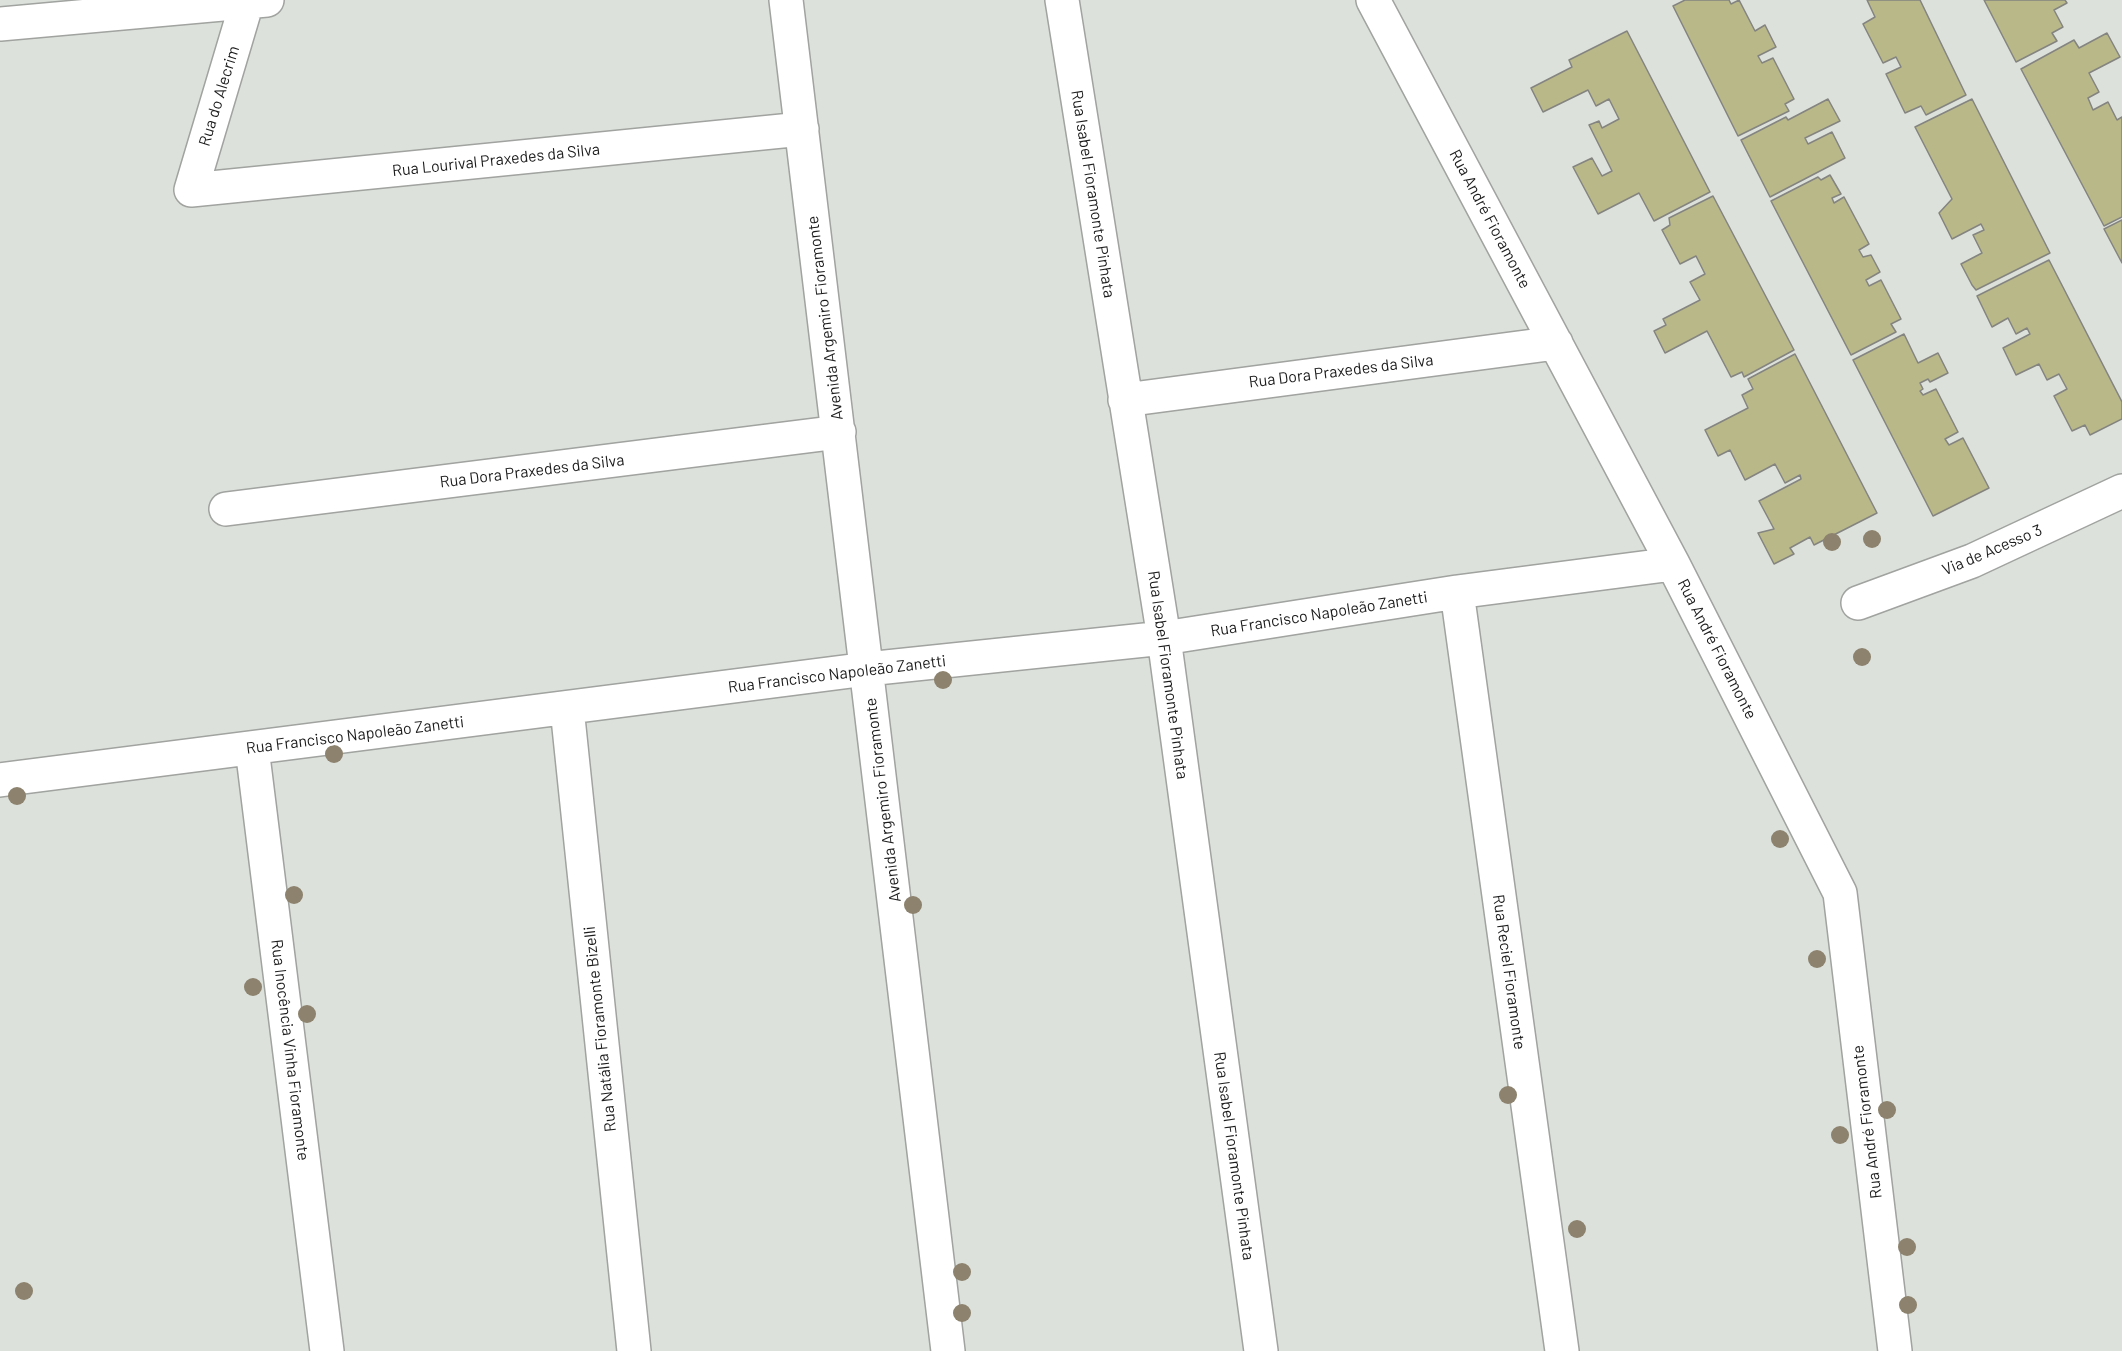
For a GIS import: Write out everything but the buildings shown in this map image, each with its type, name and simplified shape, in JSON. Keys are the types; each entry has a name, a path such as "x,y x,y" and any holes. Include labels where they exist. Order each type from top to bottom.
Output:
{"street":[{"name":"Avenida Argemiro Fioramonte","path":"786,0 948,1351"},
{"name":"Rua Isabel Fioramonte Pinhata","path":"1062,0 1164,638 1261,1351"},
{"name":"Rua André Fioramonte","path":"1373,0 1673,564 1840,893 1895,1351"},
{"path":"0,24 257,1"},
{"name":"Rua do Alecrim","path":"191,190 257,1"},
{"name":"Rua Lourival Praxedes da Silva","path":"191,190 802,129"},
{"name":"Rua Dora Praxedes da Silva","path":"1125,400 1556,343"},
{"name":"Rua Dora Praxedes da Silva","path":"226,509 839,432"},
{"name":"Via de Acesso 3","path":"1858,603 1972,561 2122,491"},
{"name":"Rua Francisco Napoleão Zanetti","path":"0,780 867,669 1164,638 1456,592 1673,564"},
{"name":"Rua Reciel Fioramonte","path":"1456,592 1562,1351"},
{"name":"Rua Natália Fioramonte Bizelli","path":"567,708 634,1351"},
{"name":"Rua Inocência Vinha Fioramonte","path":"252,748 327,1351"}]}
